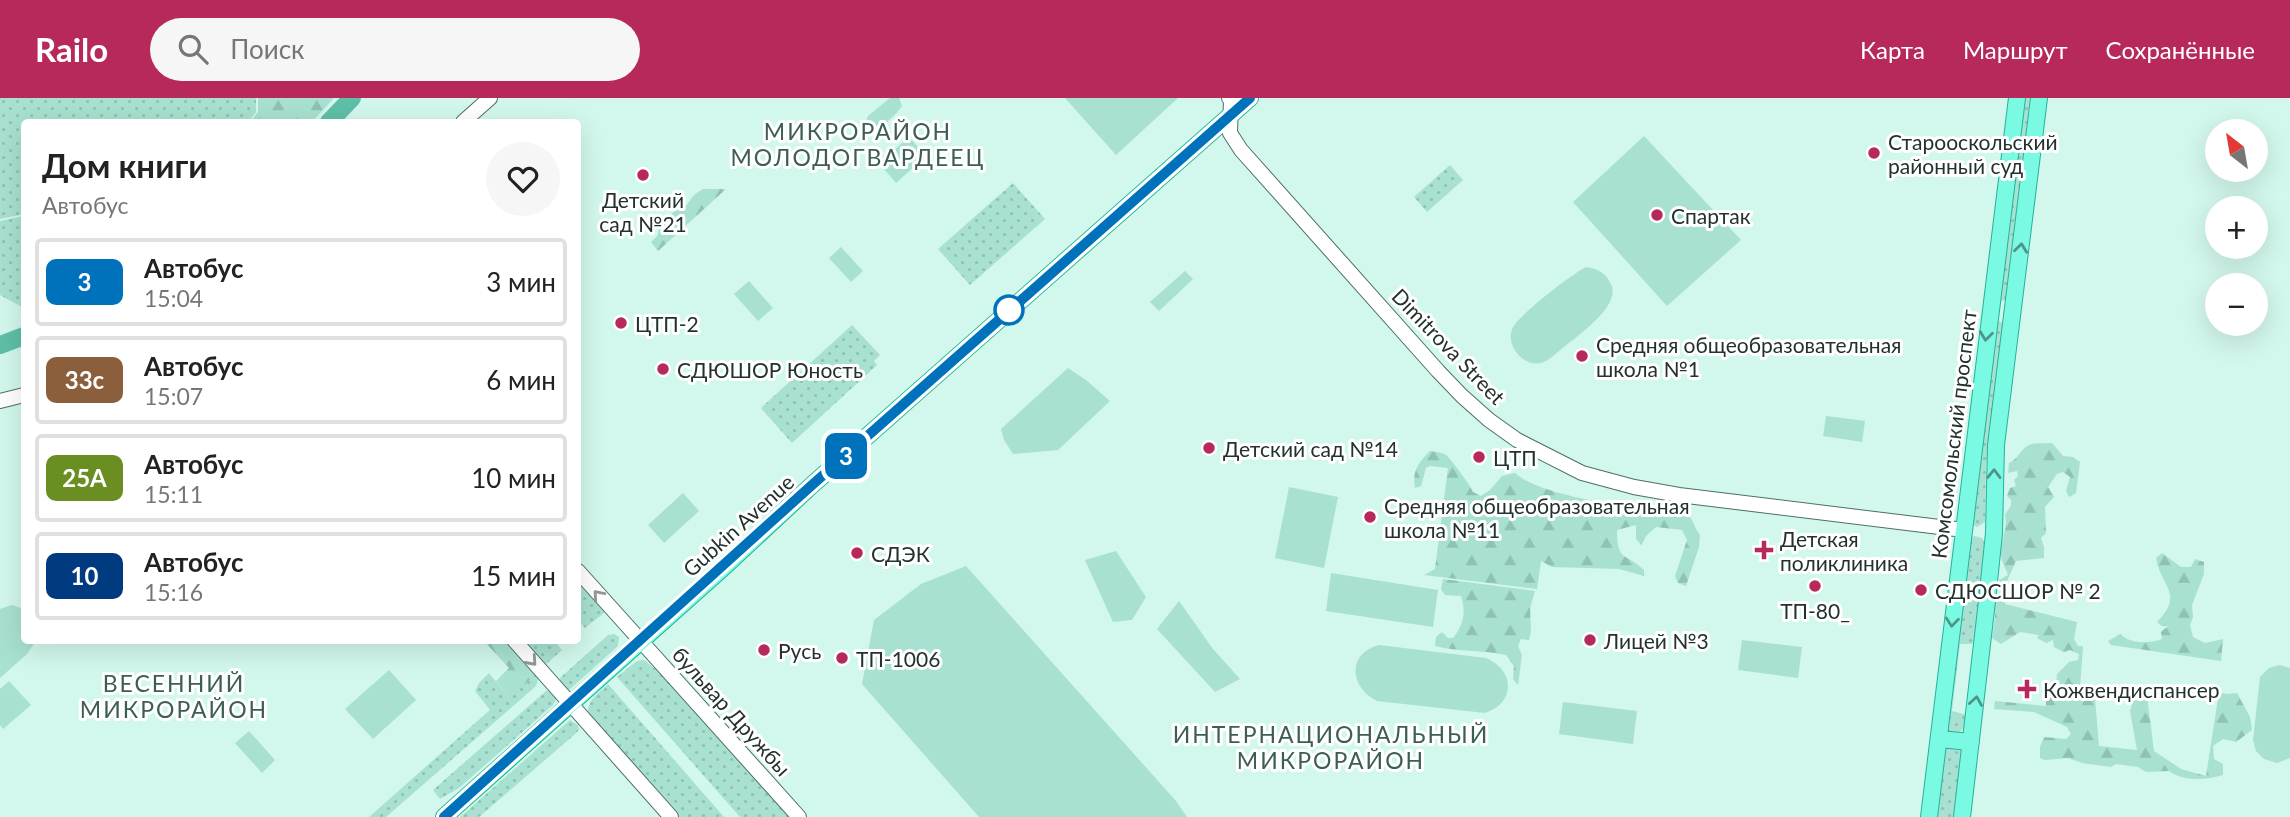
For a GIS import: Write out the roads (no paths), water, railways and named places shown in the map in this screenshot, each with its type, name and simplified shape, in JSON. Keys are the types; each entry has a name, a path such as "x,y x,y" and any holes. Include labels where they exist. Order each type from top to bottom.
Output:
{"main road":[{"path":"466,119 490,98"},
{"name":"Dimitrova Street","path":"1229,98 1230,133 1248,159 1462,396 1517,440 1582,473 1634,487 1679,495 1964,530"},
{"name":"Gubkin Avenue","path":"444,817 812,485 1250,98"},
{"name":"Комсомольский проспект","path":"1929,817 2017,98"},
{"name":"Комсомольский проспект","path":"1962,817 1994,533 1994,462 2039,98"},
{"path":"1990,308 2013,312"},
{"path":"0,401 21,396"},
{"path":"1964,530 1994,533"},
{"name":"бульвар Дружбы","path":"581,575 799,817"},
{"path":"518,644 671,817"},
{"path":"1939,739 1971,742"}],"waterway":[{"path":"332,119 352,98"},
{"path":"0,345 21,337"}],"place":[{"name":"Старооскольский районный суд","path":"1874,153"},
{"name":"Детский сад №21","path":"643,175"},
{"name":"Спартак","path":"1657,215"},
{"name":"ЦТП-2","path":"621,323"},
{"name":"Средняя общеобразовательная школа №1","path":"1582,356"},
{"name":"СДЮШОР Юность","path":"663,369"},
{"name":"Детский сад №14","path":"1209,448"},
{"name":"ЦТП","path":"1479,457"},
{"name":"Cредняя общеобразовательная школа №11","path":"1370,517"},
{"name":"Детская поликлиника","path":"1764,550"},
{"name":"СДЭК","path":"857,553"},
{"name":"ТП-80_","path":"1815,586"},
{"name":"СДЮСШОР № 2","path":"1921,590"},
{"name":"Лицей №3","path":"1590,640"},
{"name":"Русь","path":"764,650"},
{"name":"ТП-1006","path":"842,658"},
{"name":"Кожвендиспансер","path":"2027,689"}],"district":[{"name":"МИКРОРАЙОН МОЛОДОГВАРДЕЕЦ","path":"858,144"},
{"name":"ВЕСЕННИЙ МИКРОРАЙОН","path":"174,696"},
{"name":"ИНТЕРНАЦИОНАЛЬНЫЙ МИКРОРАЙОН","path":"1331,747"}]}
